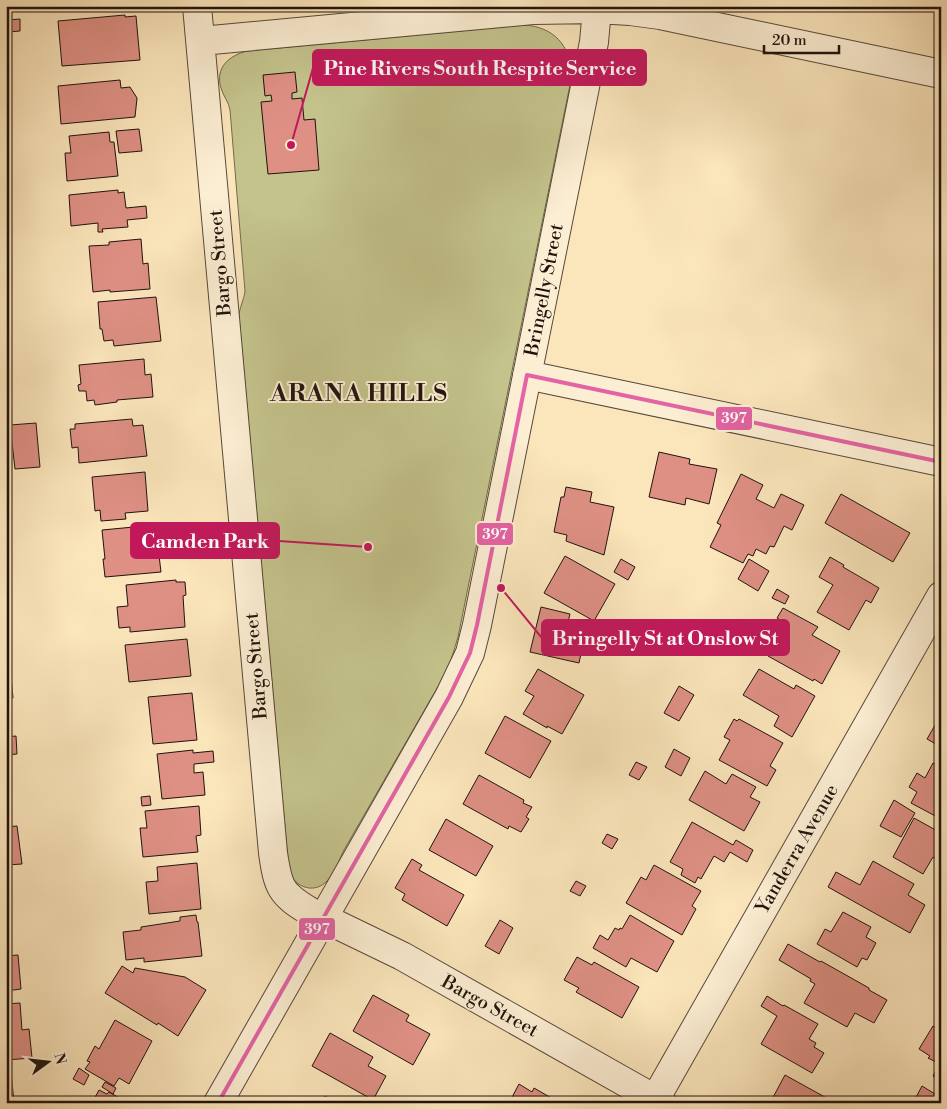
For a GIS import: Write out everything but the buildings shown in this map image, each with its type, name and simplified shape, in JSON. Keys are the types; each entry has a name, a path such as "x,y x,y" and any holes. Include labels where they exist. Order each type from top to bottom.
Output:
{"street":[{"name":"Bargo Street","path":"197,6 273,853 278,881 282,890 297,904 402,956 657,1101"},
{"path":"201,41 434,13 597,9 660,15 941,74"},
{"name":"Bringelly Street","path":"218,1103 449,697 470,654 594,42 597,9"},
{"path":"527,375 941,462"},
{"name":"Yanderra Avenue","path":"657,1101 941,596"}],"shaded area":[{"path":"524,25 544,29 558,40 568,55 572,75 458,637 444,676 344,850 337,866 323,885 308,888 294,880 290,873 288,860 239,317 245,291 230,110 221,88 220,74 229,60 247,51"}],"transit line":[{"name":"397","path":"527,375 941,462"},
{"name":"397","path":"218,1103 449,697 470,653 527,375"}],"place":[{"name":"Pine Rivers South Respite Service","path":"291,145"},
{"name":"Camden Park","path":"368,547"},
{"name":"Bringelly St at Onslow St","path":"501,588"}],"district":[{"name":"ARANA HILLS","path":"359,394"}]}
